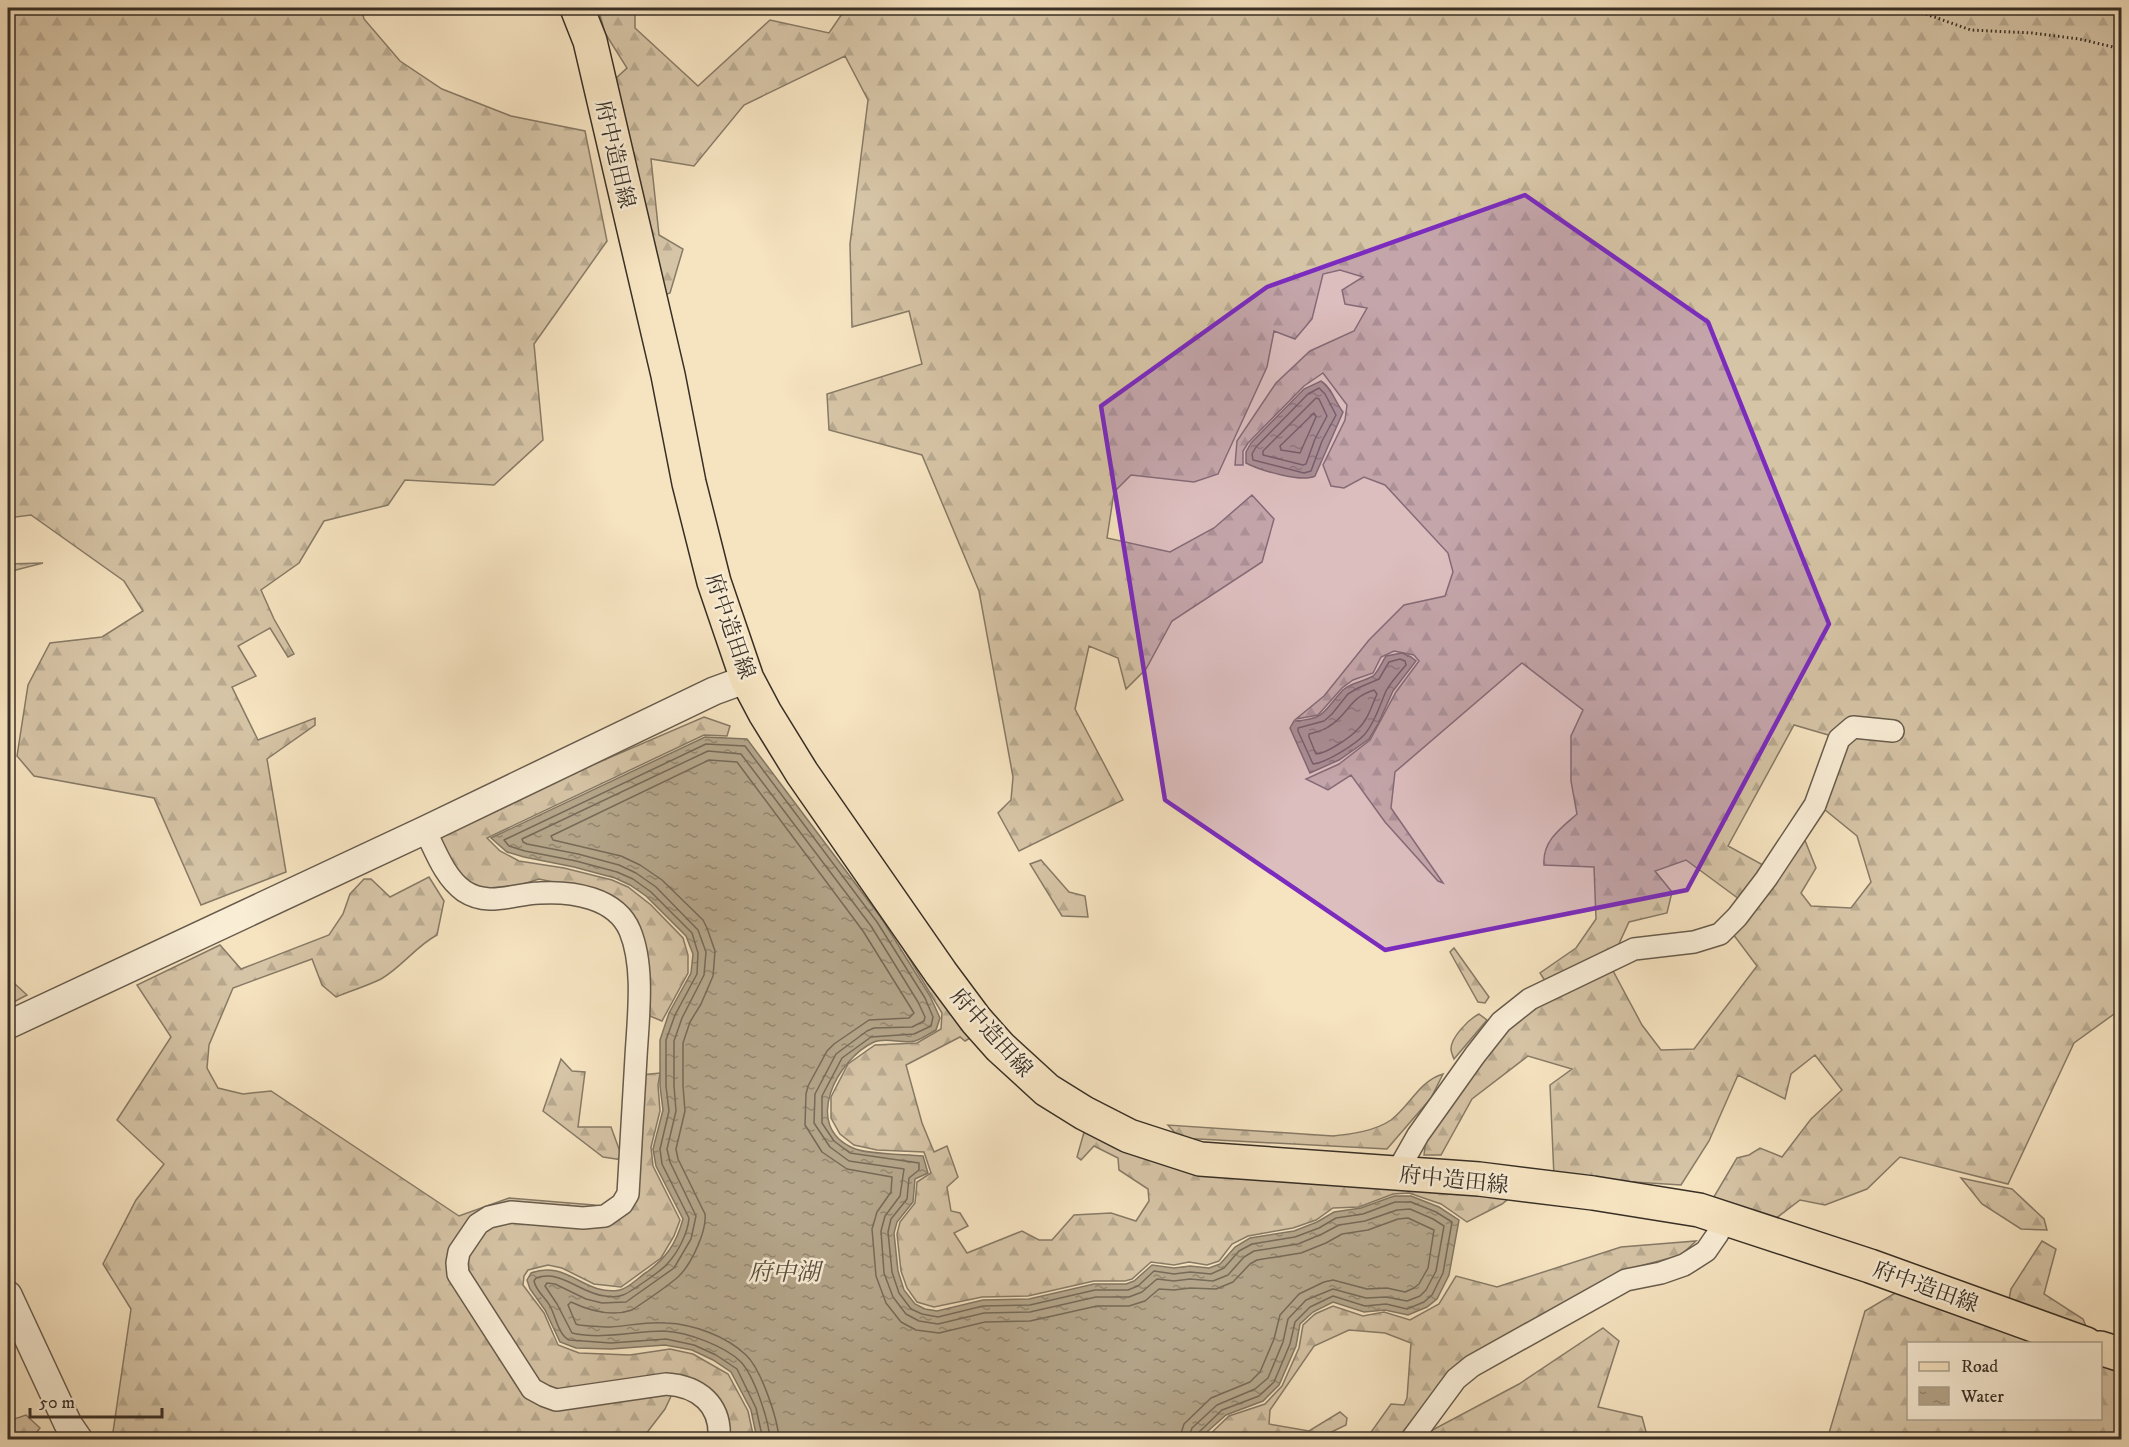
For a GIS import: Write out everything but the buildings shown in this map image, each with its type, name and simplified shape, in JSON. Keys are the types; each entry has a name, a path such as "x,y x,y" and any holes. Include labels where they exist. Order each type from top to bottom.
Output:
{"main road":[{"name":"府中造田線","path":"577,8 590,41 714,582 747,679 802,773 975,1020 1000,1047 1047,1090 1084,1113 1129,1136 1200,1159 1397,1172 1593,1193 1699,1210 1870,1266 2080,1342"},
{"path":"2102,1349 2121,1354"}],"street":[{"path":"8,1025 425,830 714,691 747,679"},
{"path":"1397,1172 1418,1135 1474,1054 1501,1022 1530,999 1634,949 1694,942 1720,934 1737,917 1766,879 1815,805 1839,739 1853,726 1893,730"},
{"path":"425,830 450,878 463,891 481,899 502,899 537,893 567,893 587,897 620,915 630,930 636,953 639,994 628,1194 622,1204 605,1216 583,1218 511,1212 489,1217 478,1224 459,1252 458,1274 532,1389 556,1400 666,1384 683,1385 695,1390 710,1403 718,1420 719,1440"},
{"path":"1412,1440 1456,1379 1472,1366 1626,1280 1661,1273 1684,1265 1706,1251 1726,1219"},
{"path":"8,1295 68,1424 79,1440"}],"path":[{"path":"1909,8 1971,30 2079,39 2121,49"}],"highlighted area":[{"path":"1525,195 1708,322 1829,624 1687,890 1385,950 1165,800 1101,406 1267,287"}],"green space":[{"path":"8,8 361,8 364,19 400,61 442,89 511,116 585,131 607,241 534,344 543,440 494,485 405,480 388,505 324,521 299,563 261,590 294,654 288,657 270,628 238,646 256,676 232,687 258,740 315,718 315,725 267,759 286,872 201,905 154,798 34,776 17,756 28,685 50,643 102,637 143,611 124,581 31,515 8,518"},
{"path":"598,8 635,8 635,28 698,86 770,20 829,33 846,8 2121,8 2121,1009 2074,1043 2008,1184 1900,1157 1867,1189 1825,1205 1800,1200 1775,1219 1712,1200 1737,1158 1749,1155 1760,1148 1782,1157 1811,1119 1842,1090 1815,1055 1791,1074 1785,1099 1738,1075 1709,1141 1681,1185 1554,1177 1550,1085 1572,1069 1528,1056 1472,1099 1441,1155 1424,1155 1426,1139 1507,1028 1537,1005 1612,969 1642,1025 1661,1050 1694,1049 1757,966 1733,934 1804,838 1816,868 1801,893 1811,906 1851,908 1871,882 1857,836 1824,809 1849,741 1794,725 1728,846 1763,865 1739,899 1686,860 1655,871 1672,892 1667,913 1629,922 1618,946 1545,981 1540,973 1576,948 1596,919 1594,867 1544,865 1544,856 1549,842 1577,814 1571,781 1571,736 1583,710 1522,663 1395,772 1391,808 1443,883 1438,881 1385,822 1351,775 1328,790 1306,779 1339,764 1370,740 1396,692 1419,661 1414,655 1394,651 1381,657 1373,673 1353,680 1342,688 1318,715 1296,719 1324,696 1369,640 1404,605 1445,596 1453,572 1448,553 1385,485 1364,477 1344,488 1331,486 1323,465 1345,420 1347,405 1323,373 1304,386 1248,443 1243,451 1243,465 1235,465 1237,441 1276,383 1310,351 1354,331 1367,308 1345,304 1342,290 1363,277 1340,270 1323,274 1312,319 1295,339 1274,331 1267,367 1218,474 1194,482 1131,475 1114,492 1107,538 1170,552 1214,528 1252,495 1274,519 1262,562 1172,621 1146,669 1126,689 1118,658 1089,646 1075,709 1123,800 1019,851 998,813 1011,800 1013,777 979,591 922,455 829,430 827,394 922,364 909,311 852,327 850,244 868,100 845,56 744,105 694,166 651,159 659,235 683,249 670,293 662,296 614,80 627,68 605,33"},
{"path":"43,563 8,572 8,564"},
{"path":"704,717 730,726 727,736 704,735 487,838 500,851 519,861 564,868 612,880 628,887 651,905 683,938 688,955 688,973 662,1021 645,1014 628,914 567,885 539,879 490,894 464,884 432,834"},
{"path":"1041,860 1069,892 1085,896 1088,917 1062,916 1030,864"},
{"path":"429,877 444,901 437,935 381,979 336,997 322,985 312,959 233,988 209,1045 207,1068 218,1088 243,1094 271,1091 459,1216 509,1198 594,1205 618,1212 640,1075 660,1073 658,1085 660,1111 651,1147 653,1166 680,1220 661,1258 621,1287 594,1284 562,1268 548,1265 528,1270 524,1276 523,1285 544,1313 558,1345 579,1353 630,1355 670,1349 693,1354 728,1374 748,1411 754,1439 728,1439 721,1411 705,1386 681,1375 665,1409 642,1439 116,1439 113,1432 131,1309 103,1264 136,1200 164,1164 117,1120 171,1037 137,985 220,945 241,969 329,935 343,914 350,894 364,879 371,879 390,897"},
{"path":"889,925 977,1034 965,1041 960,1037 906,1065 922,1123 934,1152 947,1146 958,1177 947,1187 951,1211 960,1213 968,1226 954,1233 967,1253 1022,1231 1039,1240 1052,1240 1074,1215 1111,1213 1136,1221 1149,1201 1148,1189 1119,1170 1118,1158 1094,1146 1081,1160 1077,1157 1086,1125 1512,1196 1502,1204 1467,1222 1441,1204 1409,1193 1393,1194 1359,1207 1333,1208 1316,1220 1293,1228 1248,1236 1232,1244 1219,1261 1207,1265 1189,1262 1174,1265 1151,1262 1132,1279 1125,1281 1094,1281 1028,1296 982,1297 934,1307 917,1302 907,1288 901,1271 897,1234 900,1222 915,1203 917,1182 931,1173 924,1152 877,1150 854,1145 840,1134 831,1118 831,1097 848,1064 875,1045 917,1043 941,1029 942,1013"},
{"path":"1454,948 1489,997 1485,1003 1478,1002 1450,952"},
{"path":"15,984 27,995 8,1005 8,987"},
{"path":"1479,1014 1487,1020 1454,1059 1451,1049 1454,1039 1470,1020"},
{"path":"561,1059 572,1071 585,1072 578,1127 611,1127 623,1160 603,1157 543,1111"},
{"path":"1443,1074 1431,1098 1387,1149 1180,1138 1168,1125 1333,1136 1355,1133 1378,1127 1391,1120 1427,1082"},
{"path":"1961,1178 2012,1189 2044,1219 2047,1230 2021,1229 1982,1204"},
{"path":"1696,1241 1681,1255 1622,1271 1435,1392 1397,1439 1375,1439 1369,1435 1391,1404 1404,1405 1407,1398 1411,1343 1385,1333 1349,1330 1314,1346 1270,1410 1269,1424 1309,1431 1340,1412 1347,1418 1346,1425 1317,1439 1258,1439 1245,1436 1239,1439 1204,1440 1229,1416 1265,1404 1282,1386 1299,1348 1303,1325 1315,1314 1333,1306 1363,1316 1384,1312 1410,1320 1439,1304 1456,1276 1497,1287 1621,1247"},
{"path":"2042,1241 2056,1249 2044,1294 2083,1319 2087,1329 2009,1299 2011,1289"},
{"path":"1902,1289 2050,1342 1907,1342 1907,1420 2102,1420 2102,1361 2121,1368 2121,1439 1827,1440 1865,1311"},
{"path":"1603,1328 1619,1341 1598,1407 1642,1417 1648,1439 1420,1440 1423,1435 1519,1384"},
{"path":"26,1415 40,1428 31,1439 8,1439 8,1421"}],"water":[{"path":"1321,381 1328,387 1343,412 1315,476 1291,477 1246,463 1246,452 1251,443 1304,389"},
{"path":"1402,653 1416,661 1393,691 1369,739 1339,760 1310,773 1290,728 1294,721 1319,716 1346,687 1373,676 1386,656"},
{"name":"府中湖","path":"705,737 747,739 882,919 930,996 940,1018 936,1030 918,1040 879,1041 860,1051 838,1077 830,1093 827,1109 830,1125 838,1138 853,1148 877,1153 923,1156 928,1173 915,1179 913,1202 897,1222 894,1233 898,1271 904,1290 915,1304 937,1311 983,1300 1029,1299 1094,1284 1126,1284 1134,1281 1152,1265 1174,1268 1190,1266 1209,1268 1220,1264 1235,1247 1250,1238 1294,1231 1334,1212 1361,1208 1394,1196 1411,1196 1439,1207 1459,1220 1449,1275 1437,1299 1427,1307 1408,1315 1385,1310 1364,1312 1333,1302 1313,1312 1300,1324 1296,1346 1279,1385 1263,1401 1226,1415 1199,1439 757,1439 751,1410 731,1372 713,1360 692,1350 665,1345 611,1349 576,1348 560,1342 545,1310 530,1289 527,1280 531,1273 544,1270 555,1271 596,1288 608,1291 620,1290 630,1285 660,1261 674,1243 680,1228 683,1219 656,1166 653,1149 663,1110 660,1086 660,1040 669,1013 691,973 693,954 686,936 646,896 630,885 615,878 574,867 507,852 491,838"}]}
